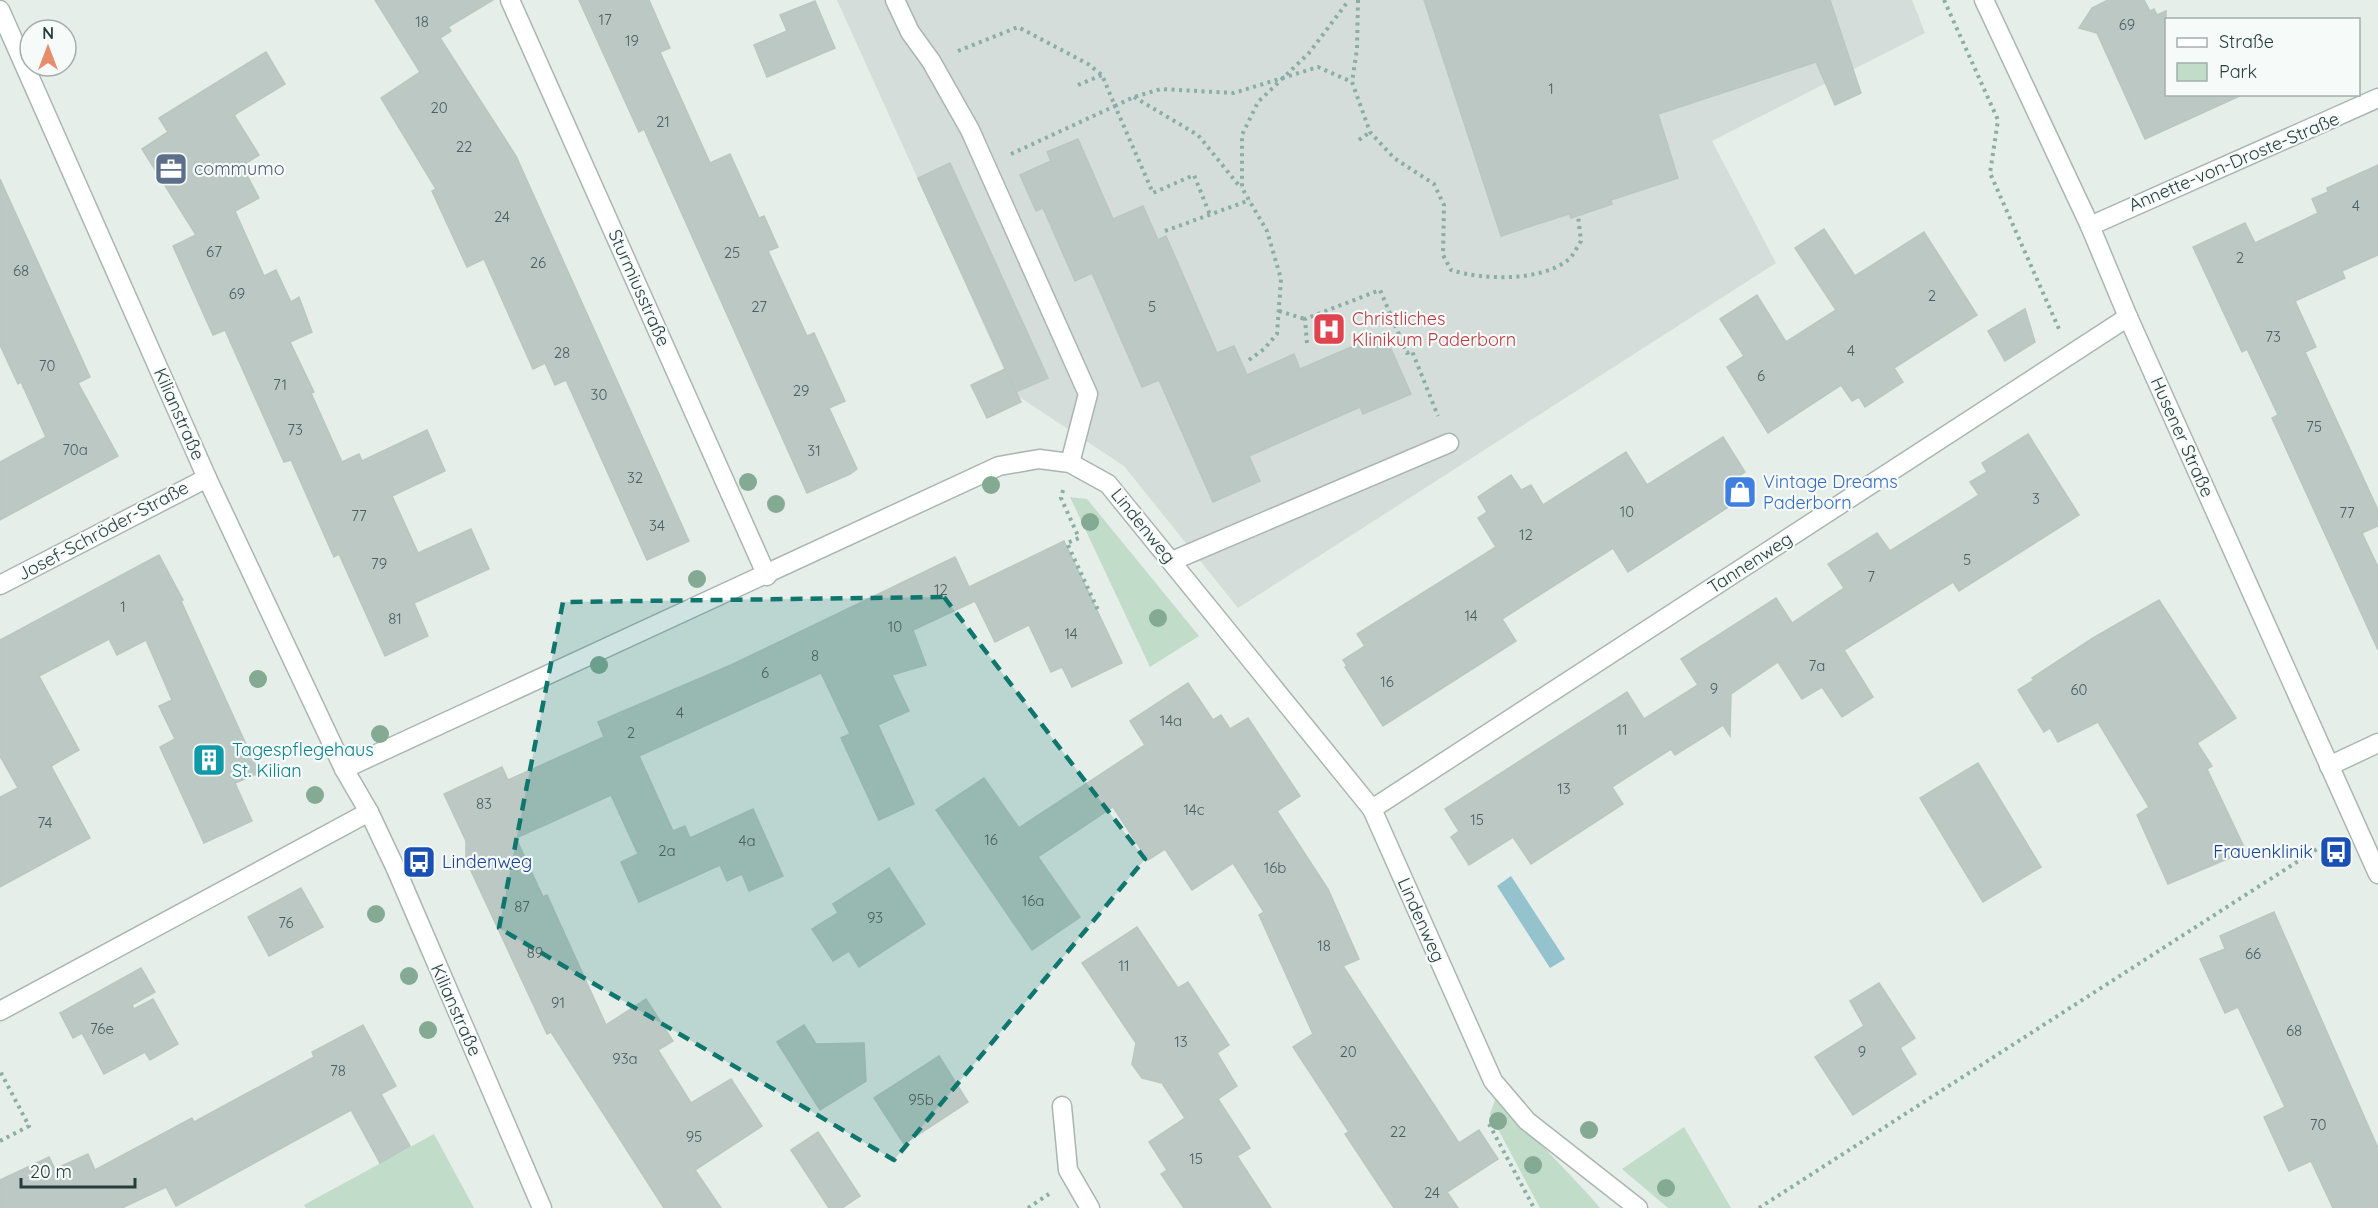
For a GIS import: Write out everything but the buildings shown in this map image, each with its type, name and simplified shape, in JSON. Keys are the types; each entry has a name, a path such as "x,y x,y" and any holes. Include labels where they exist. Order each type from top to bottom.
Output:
{"street":[{"name":"Sturmiusstraße","path":"510,0 767,576"},
{"path":"895,0 910,32 932,62 970,130 1088,394 1070,463"},
{"name":"Husener Straße","path":"1984,0 2090,226 2128,317 2378,874"},
{"name":"Kilianstraße","path":"0,10 207,478 344,769 369,812 396,869 542,1208"},
{"name":"Annette-von-Droste-Straße","path":"2090,226 2378,98"},
{"name":"Tannenweg","path":"1372,808 2128,317"},
{"path":"1172,561 1449,443"},
{"name":"Lindenweg","path":"344,769 767,576 999,466 1039,459 1070,463 1108,484 1372,808 1493,1081 1527,1120 1638,1208"},
{"name":"Josef-Schröder-Straße","path":"0,585 207,478"},
{"path":"2329,766 2378,743"},
{"path":"0,1011 369,812"},
{"path":"1062,1106 1068,1170 1090,1208"}],"path":[{"path":"1242,188 1242,135 1258,102 1309,53 1348,0"},
{"path":"1358,0 1357,50 1352,82 1370,132 1394,158 1434,184 1444,205 1443,255 1451,270 1475,278 1516,276 1549,270 1569,260 1581,242 1578,216"},
{"path":"1944,0 1998,120 1990,173 2071,353"},
{"path":"932,62 1018,27 1088,64 1102,75 1153,193 1194,175 1210,215"},
{"path":"986,166 1134,97 1161,89 1234,93 1318,67 1352,82"},
{"path":"1078,86 1102,75"},
{"path":"1134,97 1198,135 1242,188 1267,231 1281,279 1277,334 1264,350 1249,360"},
{"path":"1359,140 1370,132"},
{"path":"1165,231 1250,200"},
{"path":"1279,311 1305,319 1380,290 1407,353 1412,351 1449,443"},
{"path":"1305,319 1307,342"},
{"path":"1070,463 1061,498 1079,538 1067,543 1098,610"},
{"path":"1759,1208 2323,846"},
{"path":"0,1071 29,1126 0,1141"},
{"path":"1493,1081 1484,1114 1534,1208"}],"highlighted area":[{"path":"944,597 1145,859 894,1160 499,928 563,602"}],"shaded area":[{"name":"Christliches Klinikum Paderborn","path":"837,0 1912,0 1925,33 1712,141 1776,263 1238,608 1124,466 1015,394"}],"green space":[{"path":"1070,497 1087,499 1199,636 1150,667"},
{"path":"1496,1097 1600,1208 1540,1208 1490,1114"},
{"path":"1684,1127 1731,1208 1668,1208 1622,1169"},
{"path":"434,1134 474,1208 306,1208 304,1205"}],"water":[{"path":"1511,876 1565,959 1550,968 1497,886"}],"place":[{"name":"commumo","path":"171,169"},
{"name":"Christliches Klinikum Paderborn","path":"1329,329"},
{"name":"Vintage Dreams Paderborn","path":"1740,492"},
{"name":"Tagespflegehaus St. Kilian","path":"209,760"},
{"name":"Frauenklinik","path":"2336,852"},
{"name":"Lindenweg","path":"419,862"}]}
